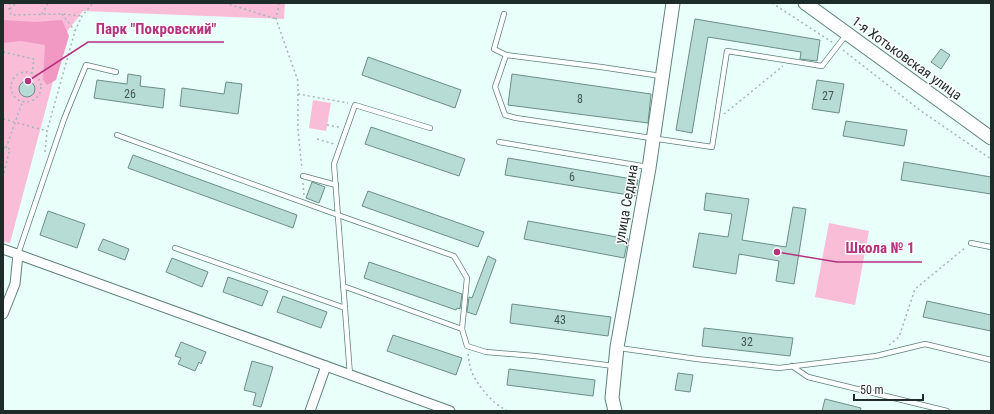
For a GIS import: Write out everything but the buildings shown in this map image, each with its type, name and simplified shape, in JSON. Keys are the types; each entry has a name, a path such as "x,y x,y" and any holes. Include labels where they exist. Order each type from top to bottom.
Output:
{"street":[{"name":"улица Седина","path":"615,411 612,398 617,348 654,138 673,3"},
{"name":"1-я Хотьковская улица","path":"805,3 991,138"},
{"path":"3,249 450,411"},
{"path":"3,314 15,284 18,254"},
{"path":"310,411 326,366"}],"lane":[{"path":"504,14 494,49 506,55 662,76"},
{"path":"506,55 495,87 505,115 516,118 712,147 728,51 822,66 847,34"},
{"path":"18,254 64,119 86,66 116,72"},
{"path":"350,375 334,164 355,105 430,128"},
{"path":"117,135 454,256 467,278 462,329 467,346 486,352 535,356 615,366"},
{"path":"499,142 649,168"},
{"path":"303,176 336,185"},
{"path":"971,243 991,247"},
{"path":"175,248 345,308"},
{"path":"344,286 462,329"},
{"path":"617,348 704,360 779,368 876,356 925,344 991,360"},
{"path":"792,366 808,377 947,411"}],"path":[{"path":"10,3 9,10 11,15 62,14 82,16"},
{"path":"9,10 16,3"},
{"path":"42,14 48,3"},
{"path":"44,154 48,131 75,31 82,16 93,3"},
{"path":"225,3 276,19"},
{"path":"279,3 276,19 298,81 298,130 303,176 304,203"},
{"path":"772,3 837,46 921,111 991,159"},
{"path":"62,14 75,31"},
{"path":"3,52 34,60 32,73"},
{"path":"716,120 790,61"},
{"path":"21,72 32,73 38,78 42,86 41,93 37,99 31,102 22,103 14,97 10,88 11,82 15,76 21,72"},
{"path":"298,94 355,105"},
{"path":"6,148 22,103"},
{"path":"3,118 48,131"},
{"path":"327,125 347,129"},
{"path":"317,139 341,145"},
{"path":"3,147 10,149 3,176"},
{"path":"876,356 899,337 915,289 971,243"},
{"path":"467,346 471,370 483,390 500,407 508,411"}],"shaded area":[{"path":"3,3 285,3 284,19 83,11 66,33 10,243 3,242"},
{"path":"3,20 35,22 62,20 69,36 56,80 47,85 43,79 45,45 21,41 3,43"},
{"path":"313,100 331,103 326,131 309,128"},
{"path":"829,223 869,231 855,305 815,297"}],"place":[{"name":"Парк \"Покровский\"","path":"28,81"},
{"name":"Школа № 1","path":"777,252"}]}
